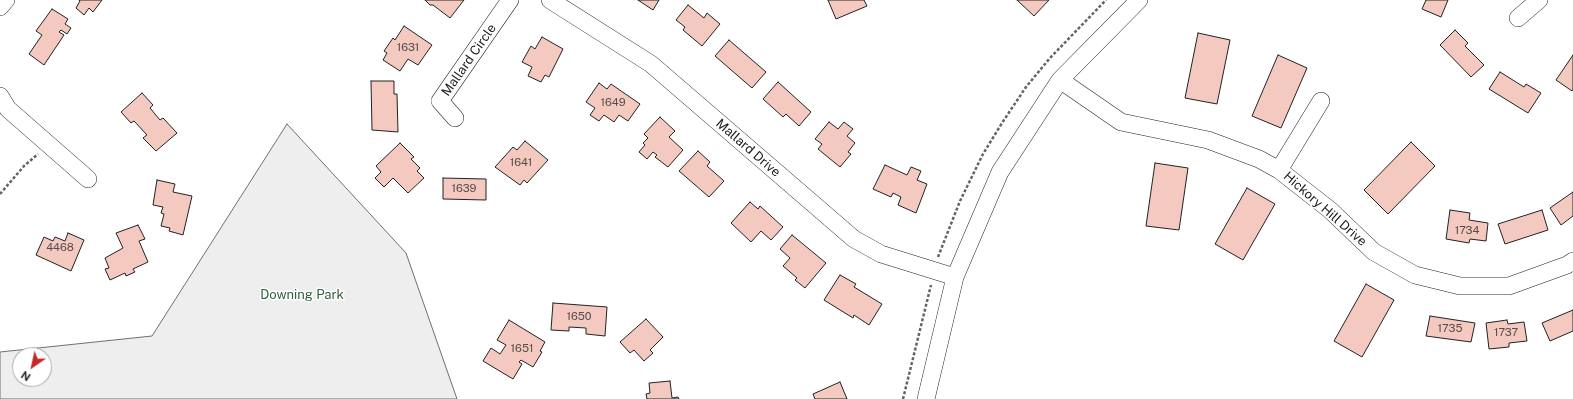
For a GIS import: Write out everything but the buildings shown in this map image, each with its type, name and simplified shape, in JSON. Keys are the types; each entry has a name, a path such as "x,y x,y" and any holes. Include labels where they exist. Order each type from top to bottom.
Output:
{"street":[{"path":"0,7 6,0"},
{"name":"Mallard Circle","path":"455,118 440,101 510,0"},
{"name":"Mallard Drive","path":"550,0 651,64 854,239 882,254 955,277"},
{"path":"926,399 955,277 1000,172 1060,80 1139,0"},
{"path":"1518,18 1539,0"},
{"name":"Hickory Hill Drive","path":"1060,80 1121,122 1208,140 1258,159 1279,170 1330,210 1374,252 1415,275 1460,286 1509,286 1573,261"},
{"path":"0,96 8,109 88,179"},
{"path":"1279,170 1321,101"}],"path":[{"path":"0,194 24,166 49,145"}],"green space":[{"name":"Downing Park","path":"287,124 406,253 457,399 0,399 0,352 12,351 12,387 52,387 52,347 48,347 152,336"}]}
